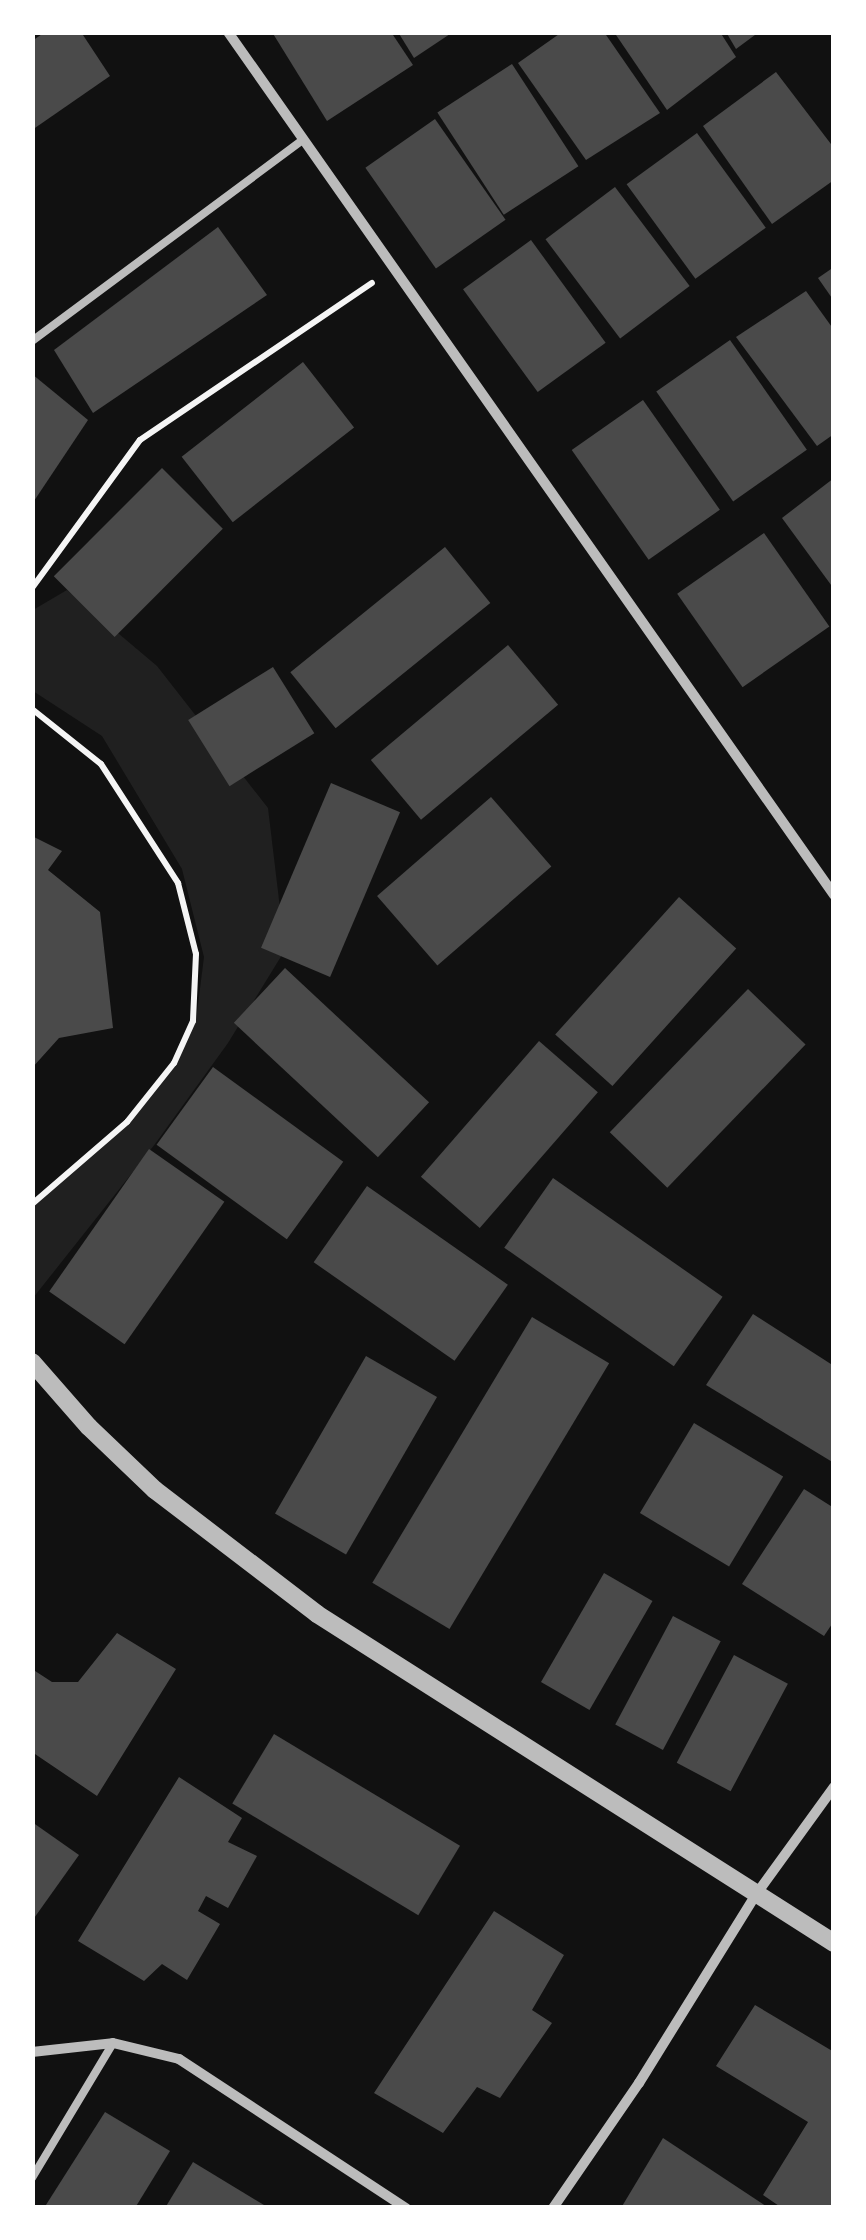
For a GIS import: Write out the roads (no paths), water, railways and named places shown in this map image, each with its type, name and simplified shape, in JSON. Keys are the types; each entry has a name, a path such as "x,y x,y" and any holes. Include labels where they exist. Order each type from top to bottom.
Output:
{"street":[{"path":"228,32 834,895"},
{"path":"32,1362 89,1427 155,1490 302,1602 834,1943"},
{"path":"553,2208 639,2083 756,1896 834,1787"},
{"path":"32,2052 114,2043 179,2059 406,2208"}],"lane":[{"path":"32,341 303,140"},
{"path":"32,2178 114,2043"}]}
